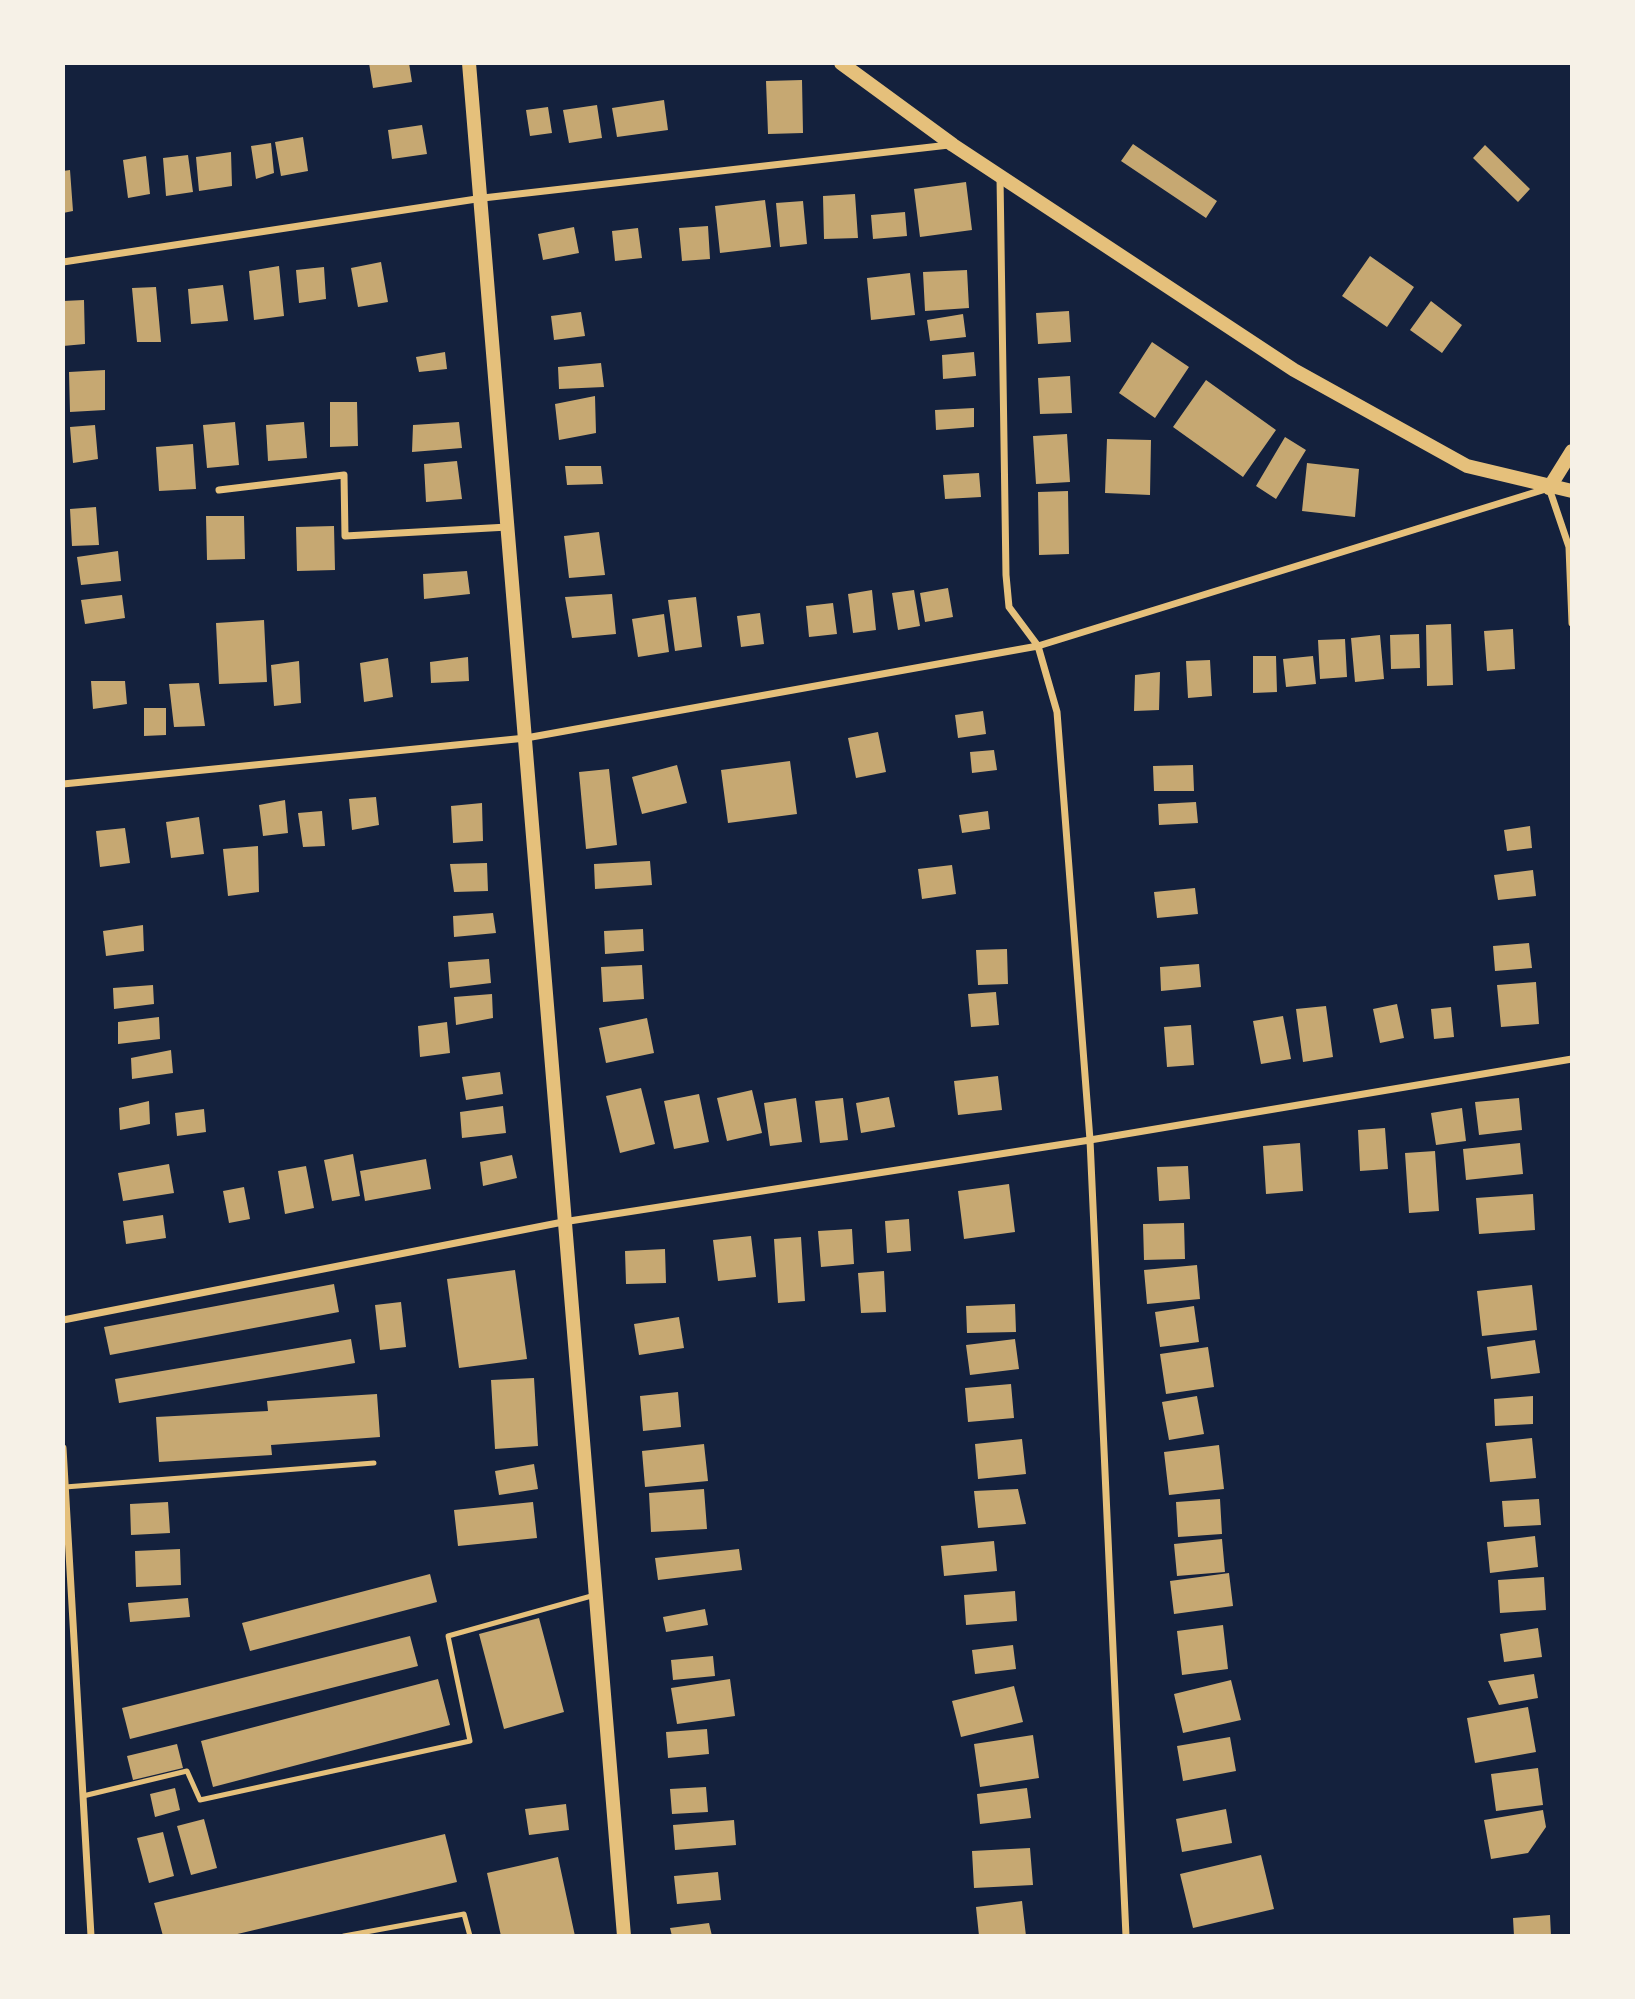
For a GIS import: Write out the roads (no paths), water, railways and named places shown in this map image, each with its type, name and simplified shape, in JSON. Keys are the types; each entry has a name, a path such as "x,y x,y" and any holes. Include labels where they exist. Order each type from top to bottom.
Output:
{"main road":[{"path":"470,63 483,198 563,1222 624,1936"},
{"path":"841,63 953,145 1000,173 1294,370 1467,466 1549,488 1572,491"},
{"path":"1549,488 1572,451"}],"street":[{"path":"63,262 483,198 953,145"},
{"path":"1000,173 1006,575 1009,607 1038,646 1057,712 1090,1140 1126,1936"},
{"path":"219,490 344,475 345,536 509,527"},
{"path":"63,784 526,738 1038,646 1549,488 1569,547 1572,623"},
{"path":"63,1320 563,1222 1090,1140 1572,1059"},
{"path":"63,1448 91,1936"}],"lane":[{"path":"65,1486 374,1463"},
{"path":"83,1796 187,1771 200,1800 470,1741 448,1636 595,1595"},
{"path":"344,1936 464,1914 470,1936"}]}
